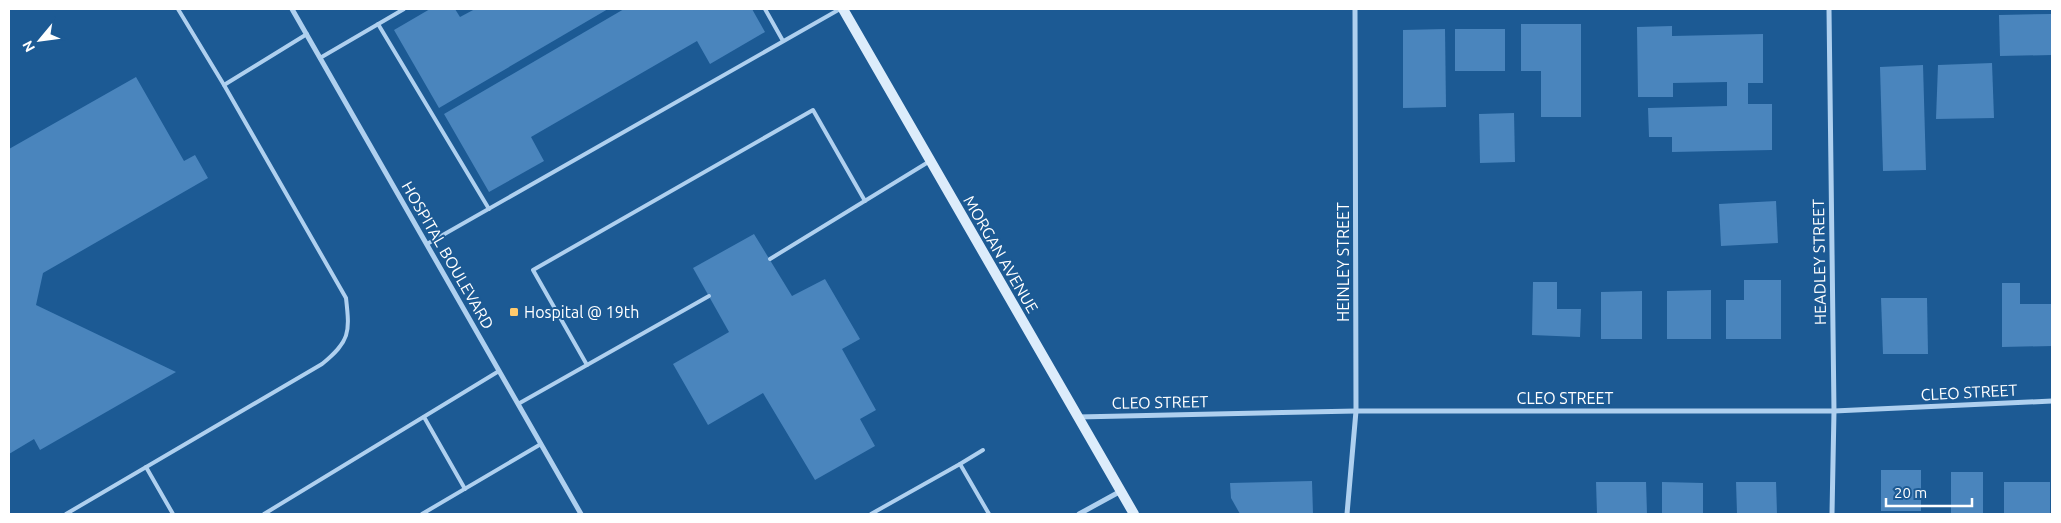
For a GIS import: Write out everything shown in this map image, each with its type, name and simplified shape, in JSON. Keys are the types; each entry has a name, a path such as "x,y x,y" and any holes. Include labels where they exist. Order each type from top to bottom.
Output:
{"main road":[{"name":"MORGAN AVENUE","path":"841,9 1134,514"}],"street":[{"name":"HOSPITAL BOULEVARD","path":"292,9 581,514"},
{"name":"HEINLEY STREET","path":"1348,514 1356,411 1356,9"},
{"name":"HEADLEY STREET","path":"1829,9 1834,410 1832,514"},
{"name":"CLEO STREET","path":"1078,417 1356,411 1834,410 2052,401"},
{"path":"1080,514 1121,491"}],"lane":[{"path":"66,514 322,364 338,351 349,329 346,298 224,85 178,9"},
{"path":"320,58 404,9"},
{"path":"765,9 783,40"},
{"path":"427,244 783,40 841,9"},
{"path":"378,24 489,209"},
{"path":"224,85 307,34"},
{"path":"587,365 533,270 812,110 865,201"},
{"path":"770,259 930,161"},
{"path":"518,404 709,296"},
{"path":"264,514 499,371"},
{"path":"424,417 465,489"},
{"path":"422,514 541,444"},
{"path":"871,514 983,450"},
{"path":"960,464 989,514"},
{"path":"146,467 173,514"}],"building":[{"path":"430,9 455,9 460,17 475,9 608,9 439,108 394,30"},
{"path":"624,9 752,9 765,32 710,64 697,41 531,137 544,161 489,192 444,114"},
{"path":"2051,14 2052,55 2000,56 1999,15"},
{"path":"1521,24 1581,24 1581,117 1541,117 1541,71 1521,71"},
{"path":"1672,26 1672,36 1763,34 1763,83 1748,83 1748,104 1772,104 1772,150 1672,152 1672,137 1649,137 1648,108 1727,106 1727,82 1673,83 1673,97 1638,97 1637,27"},
{"path":"1445,29 1446,107 1403,108 1403,30"},
{"path":"1455,29 1505,29 1505,71 1455,71"},
{"path":"1992,63 1994,118 1936,119 1938,65"},
{"path":"1923,65 1926,170 1883,171 1880,67"},
{"path":"136,77 184,161 195,155 208,178 43,273 36,305 176,372 40,450 34,439 9,454 9,149"},
{"path":"1514,113 1515,162 1480,163 1479,114"},
{"path":"1776,201 1778,243 1721,246 1719,204"},
{"path":"754,234 792,296 825,279 860,339 842,349 876,410 860,419 875,446 815,480 763,393 708,425 673,364 729,332 693,268"},
{"path":"1744,280 1781,280 1781,339 1726,339 1726,300 1744,300"},
{"path":"1533,282 1557,282 1557,309 1581,309 1580,337 1532,335"},
{"path":"2002,283 2020,283 2020,304 2052,304 2052,346 2002,347"},
{"path":"1711,290 1711,339 1667,339 1667,291"},
{"path":"1642,291 1642,339 1601,339 1601,292"},
{"path":"1881,298 1927,298 1928,354 1883,354"},
{"path":"1881,470 1921,470 1921,511 1881,511"},
{"path":"1951,472 1983,472 1983,514 1951,514"},
{"path":"1312,481 1313,514 1240,514 1231,498 1230,483"},
{"path":"1596,482 1646,482 1647,514 1597,514"},
{"path":"1662,482 1703,483 1703,514 1662,514"},
{"path":"1736,482 1776,482 1777,514 1737,514"},
{"path":"2004,482 2050,482 2050,514 2004,514"}],"place":[{"name":"Hospital @ 19th","path":"514,312"}]}
